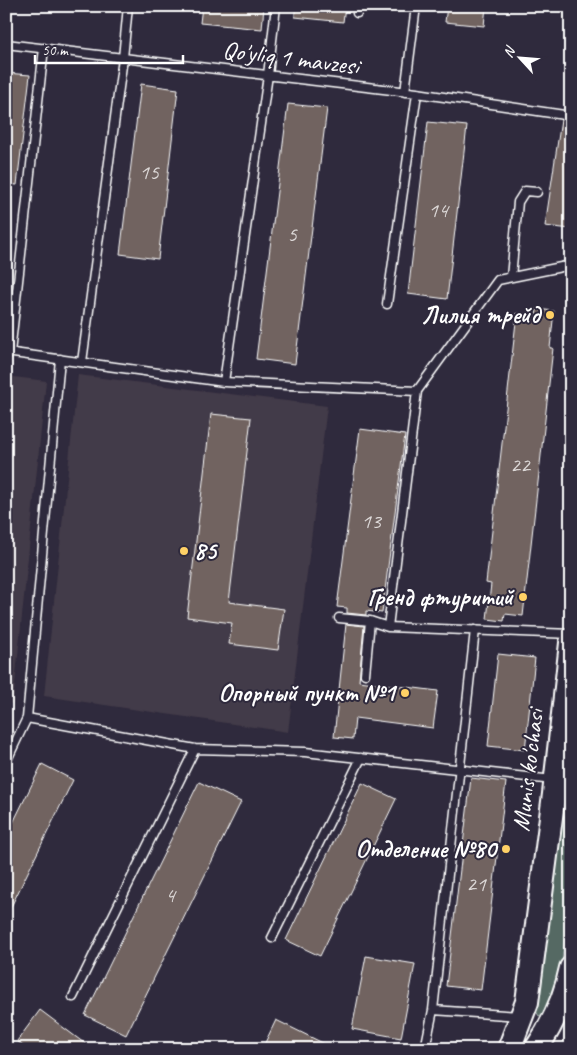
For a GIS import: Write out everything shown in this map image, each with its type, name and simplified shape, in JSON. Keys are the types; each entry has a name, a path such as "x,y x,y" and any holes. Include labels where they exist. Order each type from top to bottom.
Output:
{"street":[{"name":"Munis ko'chasi","path":"509,1049 527,1002 560,790 571,643"},
{"path":"536,1049 562,1010 571,968"}],"lane":[{"path":"82,362 123,58 128,6"},
{"path":"224,382 268,75 276,6"},
{"path":"405,92 416,6"},
{"name":"Qo'yliq 1 mavzesi","path":"6,44 417,93 571,116"},
{"path":"44,48 8,352 224,382 417,391"},
{"path":"387,304 417,93"},
{"path":"511,277 518,202 526,191 537,192"},
{"path":"388,627 417,391 498,280 571,265"},
{"path":"6,762 27,718 60,359"},
{"path":"340,618 370,621 388,627 571,634"},
{"path":"365,674 370,621"},
{"path":"425,1049 433,1010 475,630"},
{"path":"27,718 195,749 305,752 460,769 560,790"},
{"path":"73,997 195,749"},
{"path":"272,938 361,758"},
{"path":"433,1010 522,1016"}],"shaded area":[{"name":"85","path":"78,375 327,406 288,732 44,696"},
{"path":"6,376 46,381 13,704 6,703"}],"green space":[{"path":"559,816 571,816 567,846 571,863 571,888 560,978 547,1012 539,1016 534,1008"}],"building":[{"path":"202,6 264,6 262,29 200,23"},
{"path":"295,6 345,6 343,22 295,17"},
{"path":"447,6 486,6 484,26 445,22"},
{"path":"6,73 30,75 17,185 6,184"},
{"path":"141,84 178,89 158,259 120,254"},
{"path":"288,104 327,108 295,364 256,359"},
{"path":"561,120 571,122 571,229 545,226"},
{"path":"428,122 467,126 447,299 408,294"},
{"path":"537,309 554,311 550,348 553,348 523,616 505,614 504,621 487,619 491,584 486,583 517,313 536,316"},
{"path":"211,414 251,418 229,602 284,609 278,650 229,644 232,623 187,617"},
{"path":"360,429 405,435 382,613 366,611 366,615 347,613 347,608 337,607"},
{"path":"346,624 364,626 359,681 438,691 433,728 355,718 353,739 334,737"},
{"path":"498,654 535,658 525,750 488,746"},
{"path":"42,764 73,780 6,917 6,837"},
{"path":"471,778 506,782 481,990 446,986"},
{"path":"199,782 241,802 126,1035 85,1015"},
{"path":"362,783 396,799 320,956 286,940"},
{"path":"366,956 415,964 401,1038 352,1029"},
{"path":"40,1010 92,1049 27,1049 17,1041"},
{"path":"276,1020 335,1049 262,1049"}],"place":[{"name":"Лилия трейд","path":"550,315"},
{"name":"85","path":"184,551"},
{"name":"Гренд фтуритий","path":"523,597"},
{"name":"Опорный пункт №1","path":"405,693"},
{"name":"Отделение №80","path":"506,849"}]}
